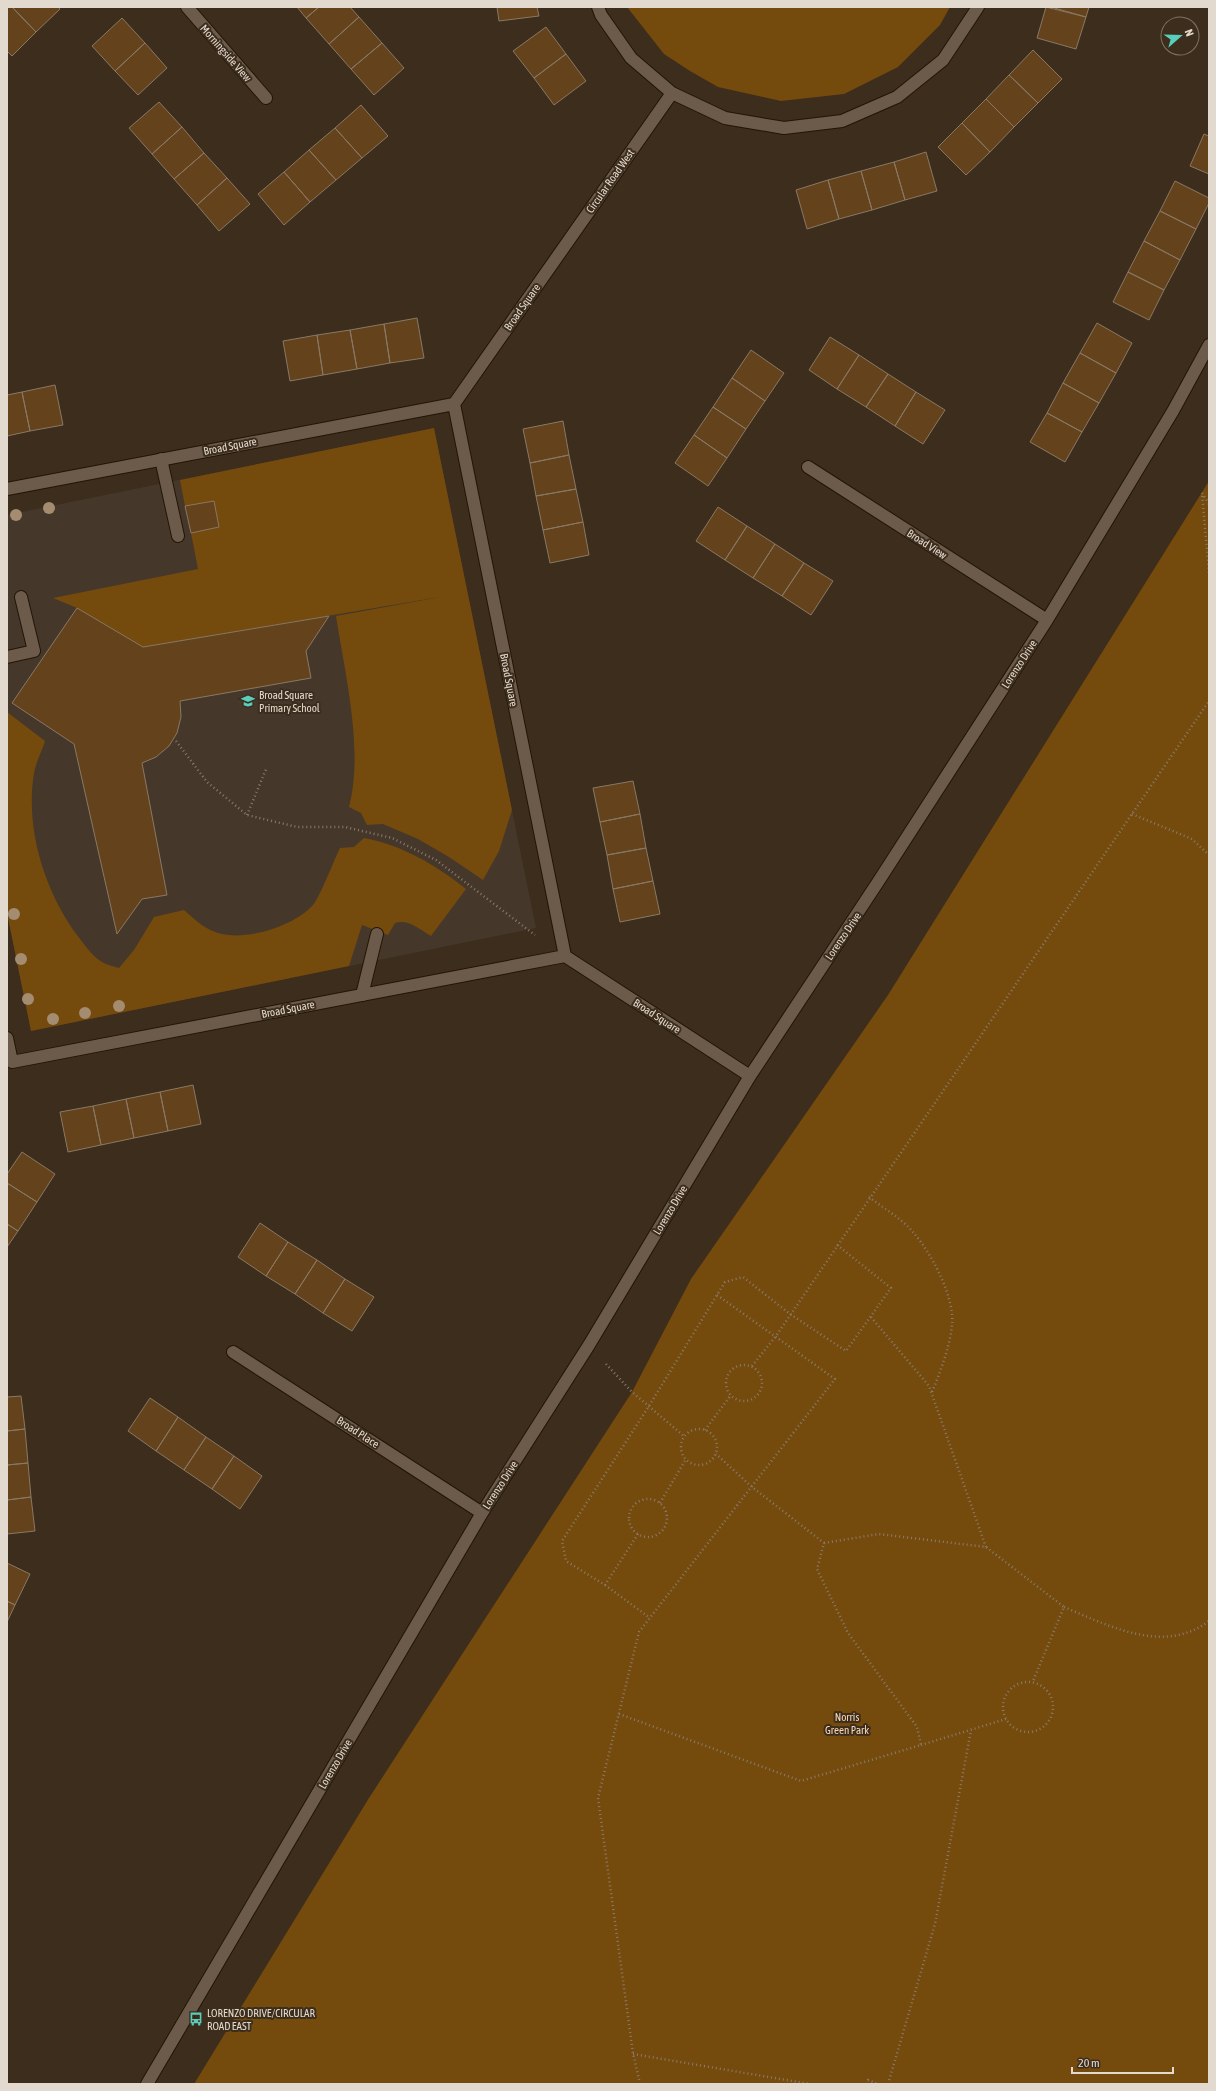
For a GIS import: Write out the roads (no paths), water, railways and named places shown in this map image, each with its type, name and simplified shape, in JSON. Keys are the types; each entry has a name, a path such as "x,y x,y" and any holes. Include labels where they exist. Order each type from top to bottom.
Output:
{"street":[{"name":"Morningside View","path":"187,7 266,98"},
{"path":"598,7 601,15 631,58 672,93 725,118 784,128 842,121 897,97 943,60 978,7"},
{"name":"Circular Road West","path":"548,270 672,93"},
{"name":"Broad Square","path":"7,489 454,404 548,270"},
{"name":"Lorenzo Drive","path":"147,2084 482,1513 589,1345 750,1076 878,882 1047,620 1173,411 1209,345"},
{"name":"Broad Square","path":"454,404 565,956"},
{"path":"161,460 178,536"},
{"name":"Broad View","path":"808,467 1047,620"},
{"path":"7,657 34,651 21,597"},
{"path":"362,995 377,934"},
{"name":"Broad Square","path":"7,1038 9,1065 565,956 750,1076"},
{"name":"Broad Place","path":"233,1352 482,1513"}],"place":[{"name":"Broad Square Primary School","path":"248,701"},
{"name":"LORENZO DRIVE/CIRCULAR ROAD EAST","path":"196,2019"}],"park label":[{"name":"Norris Green Park","path":"847,1723"}]}
